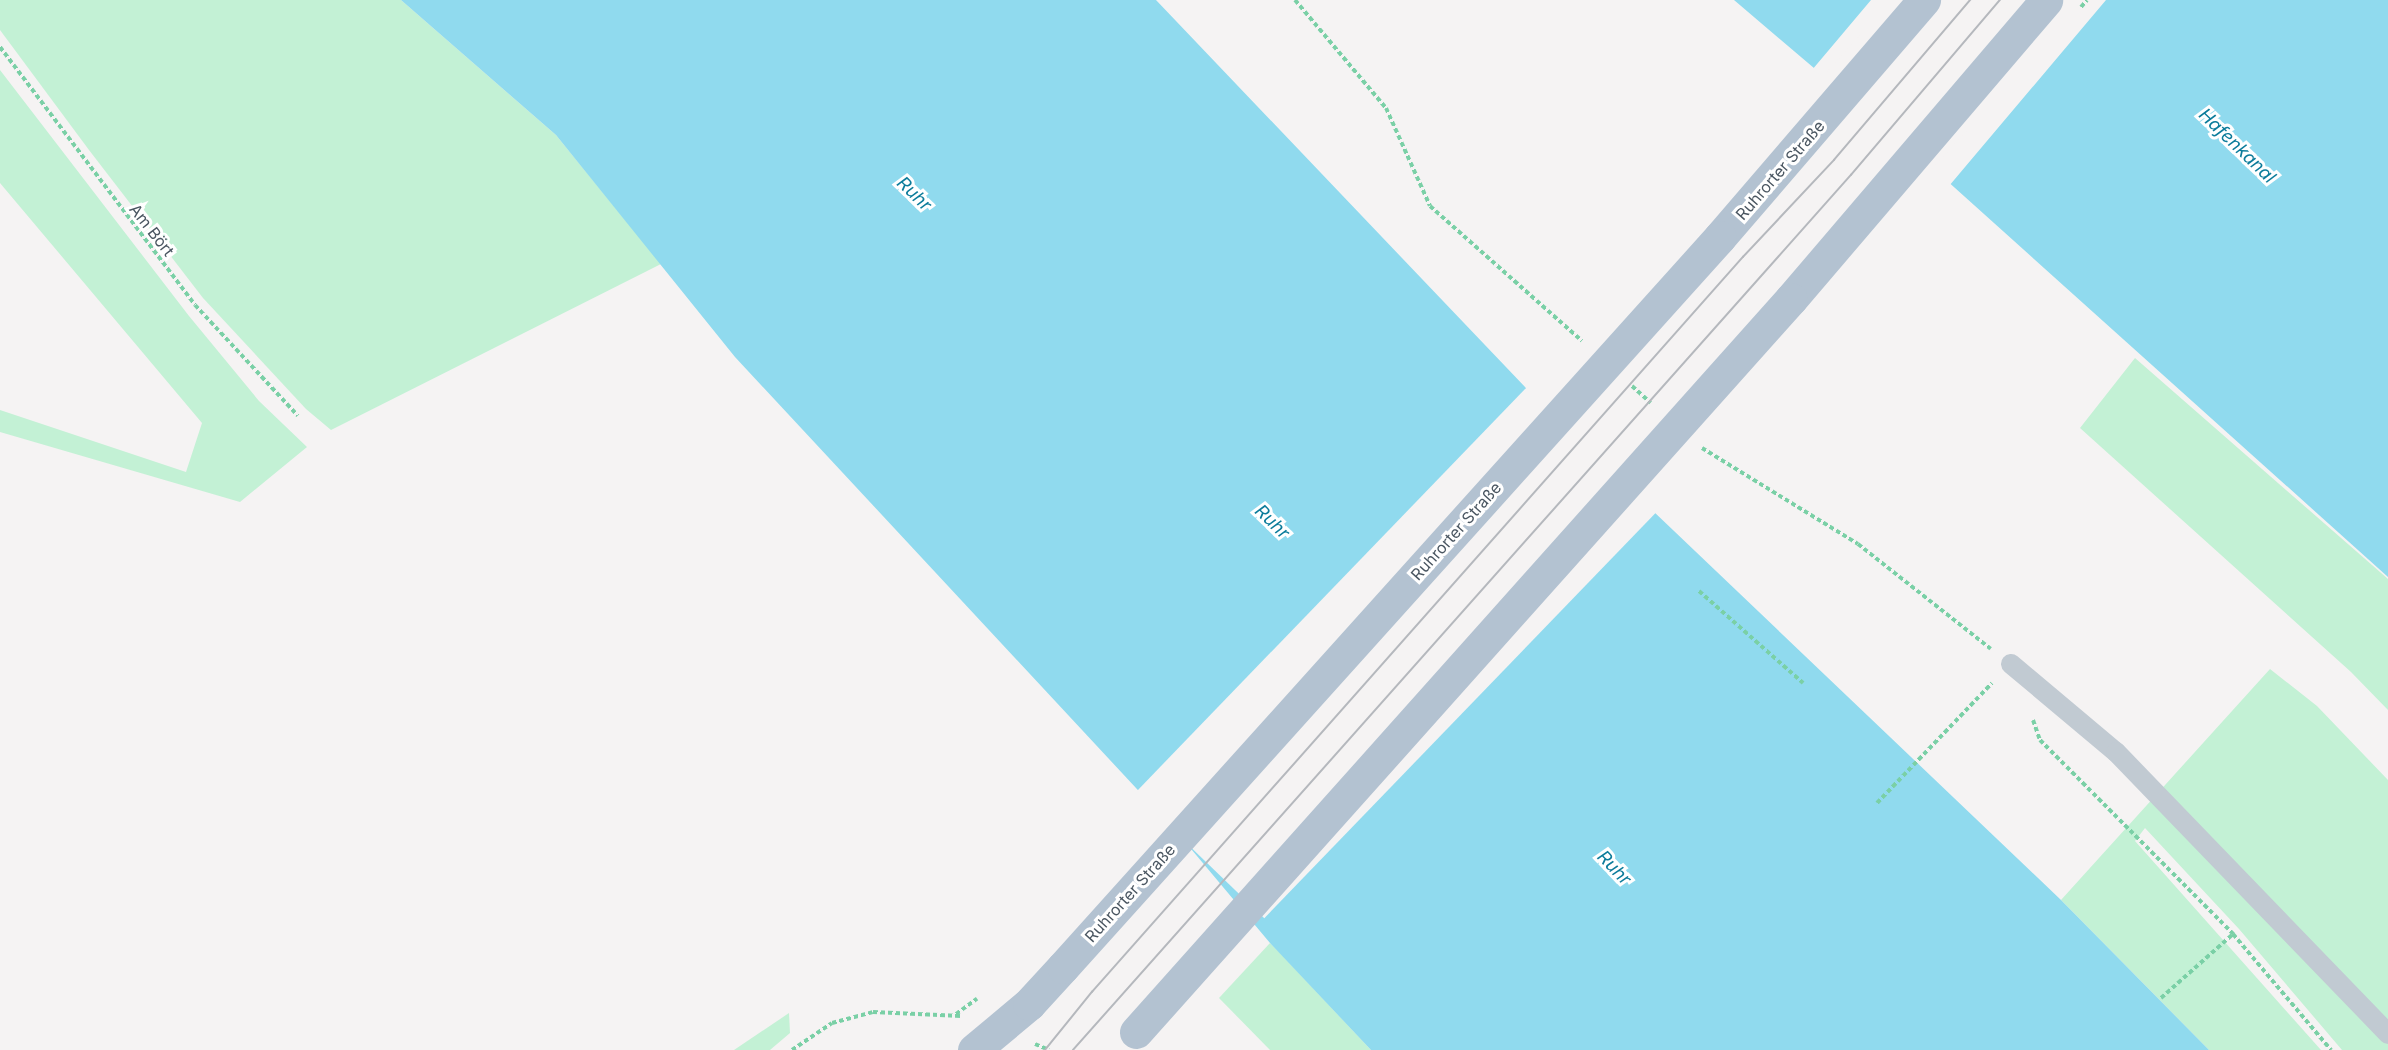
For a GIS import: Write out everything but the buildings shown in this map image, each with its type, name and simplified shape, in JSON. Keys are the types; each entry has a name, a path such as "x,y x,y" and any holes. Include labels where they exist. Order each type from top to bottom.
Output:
{"main road":[{"name":"Ruhrorter Straße","path":"974,1050 1029,1004 1063,967 1809,138 1924,0"},
{"path":"1130,1041 1791,299 2046,0"}],"lane":[{"path":"2011,664 2116,752 2388,1034"}],"path":[{"name":"Am Bört","path":"0,47 195,305 298,416"},
{"path":"1700,591 1803,683"},
{"path":"1877,803 2011,664"},
{"path":"2032,718 2040,740 2233,934 2331,1050"},
{"path":"2161,998 2233,934"},
{"path":"792,1050 832,1023 873,1012 955,1014"}],"green space":[{"path":"0,0 401,0 556,135 661,264 331,430 306,409 203,298 89,150 0,30"},
{"path":"0,70 189,316 259,401 307,447 240,502 0,432 0,410 186,472 202,423 0,183"},
{"path":"2135,358 2388,579 2388,710 2351,672 2080,428"},
{"path":"2270,669 2317,706 2388,780 2388,1050 2342,1050 2239,929 2145,828 2135,841 2321,1050 2209,1050 2061,900"},
{"path":"1270,943 1371,1050 1270,1050 1219,998"},
{"path":"789,1013 790,1033 770,1050 734,1050"}],"water":[{"name":"Ruhr","path":"401,0 1156,0 1545,408 2061,900 2209,1050 1371,1050 1270,943 1176,831 735,357 556,135"},
{"name":"Hafenkanal","path":"1734,0 2388,0 2388,577 1935,170 1974,126 1864,27 1821,74"}],"pier":[{"path":"1871,0 2106,0 1949,186 1932,169 1970,127 1864,31 1823,76 1812,70"},
{"path":"1528,386 1657,511 1264,918 1135,793"}],"tram line":[{"path":"1045,1050 1092,992 1743,257 1834,160 1970,0"},
{"path":"1073,1050 1851,175 2000,0"}]}
